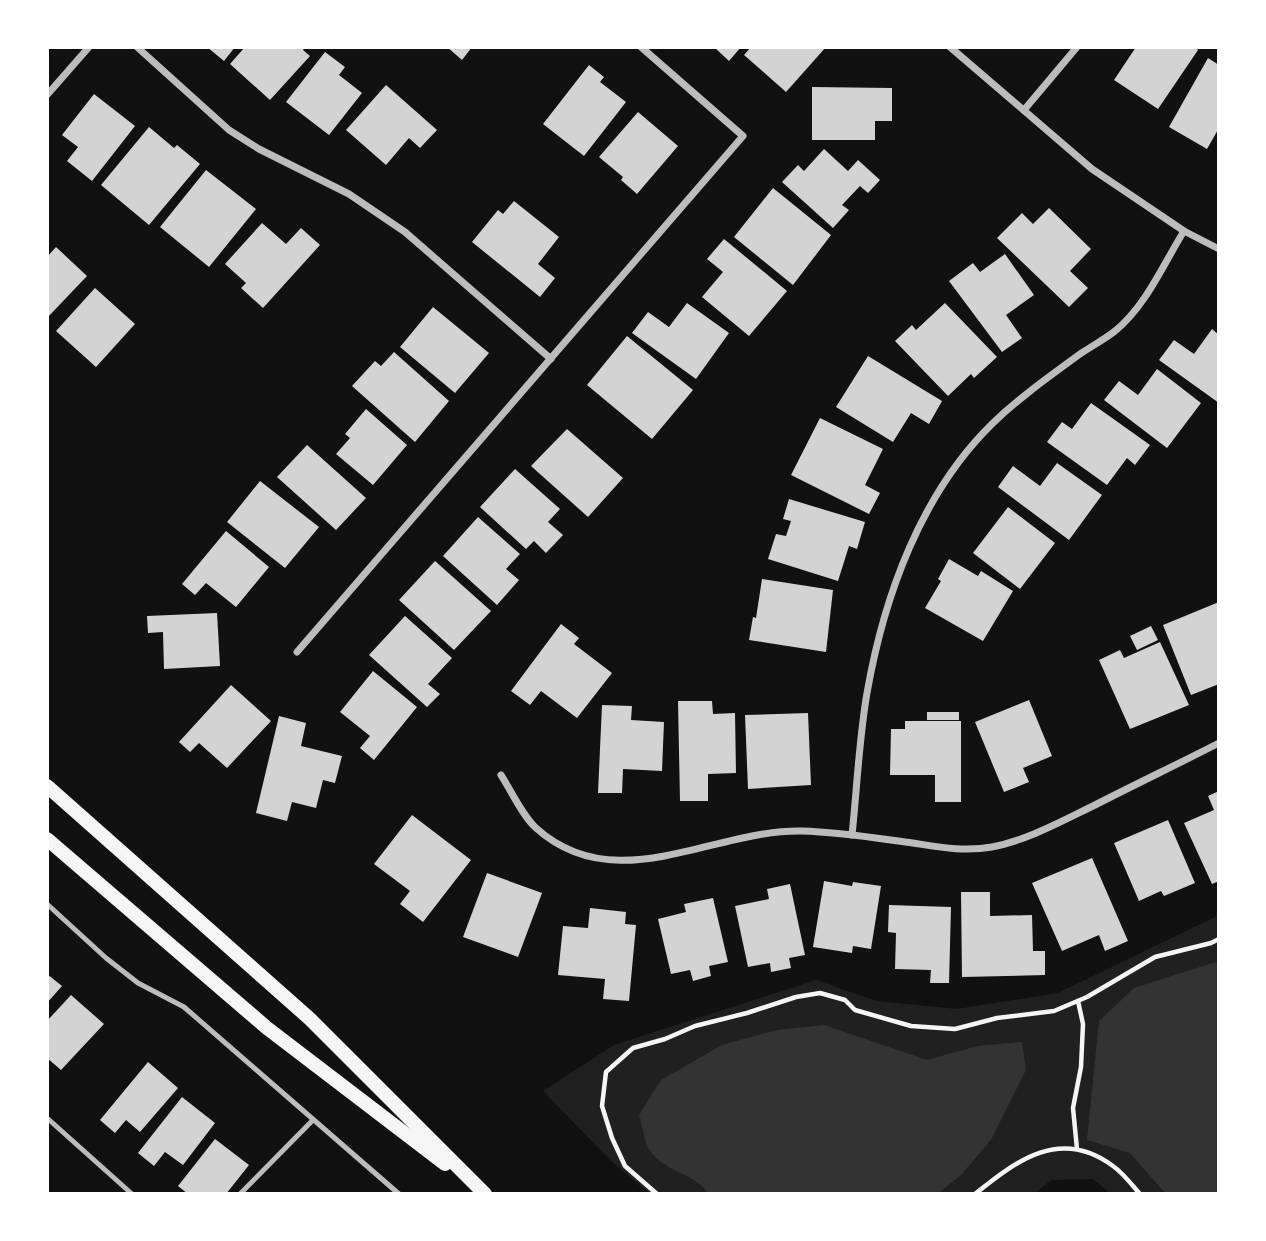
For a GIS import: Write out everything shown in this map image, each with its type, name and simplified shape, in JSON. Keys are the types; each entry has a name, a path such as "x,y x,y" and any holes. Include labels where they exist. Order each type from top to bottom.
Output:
{"main road":[{"path":"47,786 310,1019 484,1194"},
{"path":"47,839 267,1028 484,1194"}],"street":[{"path":"47,95 89,47"},
{"path":"136,47 229,130 283,162 349,194 405,232 551,359"},
{"path":"297,652 743,136 641,47"},
{"path":"950,47 1092,169 1184,231 1219,249"},
{"path":"1024,110 1077,47"},
{"path":"852,835 867,694 880,632 922,519 958,464 991,425 1032,388 1116,330 1138,305 1184,231"},
{"path":"501,775 534,827 564,849 590,858 664,858 757,836 800,831 955,849 993,847 1043,831 1219,743"}],"lane":[{"path":"47,904 138,983 184,1007 399,1194"},
{"path":"47,1118 132,1194"},
{"path":"240,1194 313,1120"}],"path":[{"path":"657,1194 625,1166 612,1138 602,1106 606,1072 633,1048 665,1039 695,1026 796,997 820,993 845,1000 855,1010 911,1026 955,1029 996,1018 1054,1011 1078,1001 1154,957 1219,939"},
{"path":"1077,1149 1073,1108 1081,1067 1083,1024 1078,1001"},
{"path":"975,1194 1009,1166 1045,1150 1077,1149 1113,1166 1140,1194"}],"shaded area":[{"path":"1219,915 1219,1194 1111,1194 1093,1179 1051,1180 1034,1194 650,1194 611,1161 543,1091 614,1045 816,980 876,1001 957,1009 1058,993"},
{"path":"1219,961 1219,1194 1166,1194 1130,1153 1087,1140 1099,1021 1134,988"},
{"path":"824,1025 927,1060 977,1046 1022,1042 1026,1070 991,1140 960,1176 937,1194 708,1194 698,1183 664,1164 651,1152 639,1115 661,1080 722,1045 777,1030"}],"building":[{"path":"207,47 235,47 224,61"},
{"path":"245,47 305,47 303,50 310,56 270,100 230,64"},
{"path":"447,47 472,47 462,60"},
{"path":"714,47 741,47 729,61"},
{"path":"751,47 826,47 786,92 744,55"},
{"path":"1136,47 1195,47 1198,50 1158,109 1114,80"},
{"path":"325,52 345,67 339,75 362,93 329,135 286,102"},
{"path":"1208,58 1219,65 1219,128 1207,149 1169,127"},
{"path":"589,65 604,77 600,82 626,102 584,156 543,124"},
{"path":"386,85 437,130 420,148 409,138 386,165 346,130"},
{"path":"812,87 892,88 892,121 875,121 875,140 812,140"},
{"path":"94,94 135,126 92,181 67,161 78,147 62,135"},
{"path":"638,112 678,146 637,194 621,180 623,177 599,157"},
{"path":"149,127 174,148 177,145 200,164 149,225 101,185"},
{"path":"824,149 848,171 858,160 880,180 868,193 860,186 842,205 849,210 833,228 782,182 798,165 804,171"},
{"path":"206,170 256,209 209,267 160,227"},
{"path":"773,188 831,235 793,285 734,237"},
{"path":"514,201 559,237 538,264 555,278 540,297 472,242 498,210 503,214"},
{"path":"1049,208 1091,249 1070,271 1088,288 1069,307 997,238 1022,213 1033,224"},
{"path":"262,223 286,244 301,228 320,245 263,308 241,288 246,283 225,264"},
{"path":"724,239 787,291 749,336 702,297 723,272 707,259"},
{"path":"56,247 87,276 47,318 47,257"},
{"path":"1005,254 1034,295 1006,315 1022,338 1002,352 949,281 973,263 980,272"},
{"path":"95,288 135,324 96,367 56,331"},
{"path":"687,303 729,333 696,379 632,333 648,312 669,327"},
{"path":"945,303 997,357 974,378 971,374 948,396 895,341 912,325 916,330"},
{"path":"433,307 489,353 455,393 400,347"},
{"path":"1212,329 1219,335 1219,403 1159,360 1174,340 1194,354"},
{"path":"627,336 693,390 652,439 587,385"},
{"path":"394,352 449,401 415,442 352,386 375,361 381,366"},
{"path":"868,356 942,401 929,424 911,413 893,442 836,407"},
{"path":"1157,369 1201,403 1167,448 1104,400 1119,381 1138,395"},
{"path":"1091,403 1150,445 1135,465 1127,458 1107,485 1047,442 1062,422 1072,429"},
{"path":"366,409 407,445 373,485 336,454 350,438 345,434"},
{"path":"820,418 883,449 865,485 880,493 869,514 791,475"},
{"path":"567,429 623,478 588,517 531,466"},
{"path":"307,445 366,498 336,530 277,477"},
{"path":"1057,463 1102,495 1069,540 998,487 1013,466 1040,486"},
{"path":"515,469 560,509 548,522 563,535 546,553 534,541 526,549 480,507"},
{"path":"260,481 319,527 285,568 227,522"},
{"path":"789,499 865,522 857,549 849,546 838,581 768,559 776,534 786,536 791,521 783,519"},
{"path":"1008,507 1055,543 1020,589 973,553"},
{"path":"478,517 520,554 506,569 519,580 497,605 443,556"},
{"path":"226,531 269,567 236,607 206,583 195,595 182,584"},
{"path":"949,559 978,576 981,571 1013,591 983,641 925,608 941,581 938,579"},
{"path":"435,561 491,611 454,650 399,600"},
{"path":"762,579 833,590 826,652 749,640 753,617 756,618"},
{"path":"1219,602 1219,684 1191,695 1163,625"},
{"path":"217,613 220,666 164,669 163,632 148,633 147,616"},
{"path":"405,616 452,658 428,684 440,694 427,707 369,655"},
{"path":"561,624 579,638 574,644 612,673 577,718 541,691 530,705 511,691"},
{"path":"1151,626 1158,640 1137,650 1130,636"},
{"path":"1160,642 1189,705 1130,729 1099,660 1120,650 1124,658"},
{"path":"373,671 417,707 374,760 360,748 370,736 340,712"},
{"path":"231,685 271,721 227,768 199,743 190,752 179,742"},
{"path":"1029,700 1052,756 1023,768 1029,782 1004,792 975,722"},
{"path":"678,701 712,701 713,714 735,713 736,773 708,774 708,801 680,801"},
{"path":"602,705 632,706 631,720 664,722 662,771 623,769 622,793 598,793"},
{"path":"927,712 959,712 959,720 927,720"},
{"path":"808,713 811,785 748,789 745,715"},
{"path":"279,716 306,723 301,746 342,756 335,783 323,780 316,808 292,802 287,821 256,813"},
{"path":"905,721 961,721 961,802 935,802 935,775 890,775 891,729 905,729"},
{"path":"1219,791 1219,881 1212,884 1184,823 1214,810 1208,796"},
{"path":"412,815 471,860 423,922 400,904 410,891 374,864"},
{"path":"1168,820 1195,883 1164,896 1161,891 1139,901 1114,843"},
{"path":"1092,858 1128,941 1105,951 1099,935 1062,951 1032,883"},
{"path":"487,873 542,893 518,957 463,937"},
{"path":"824,881 852,886 853,882 881,886 871,949 853,946 852,953 813,947"},
{"path":"790,884 805,955 789,958 791,968 771,972 770,963 748,967 735,906 769,899 767,889"},
{"path":"961,892 990,892 990,916 1032,915 1033,951 1045,951 1045,975 962,977"},
{"path":"713,898 728,962 709,966 711,976 693,981 690,970 671,974 658,919 686,912 684,904"},
{"path":"889,905 951,907 949,983 930,983 931,970 895,969 896,933 888,932"},
{"path":"590,908 626,912 625,924 636,925 629,1001 603,999 605,979 558,975 563,926 588,928"},
{"path":"47,974 62,986 47,1003"},
{"path":"71,995 104,1024 61,1070 47,1058 47,1021"},
{"path":"148,1062 178,1088 140,1132 126,1120 115,1133 100,1120"},
{"path":"182,1097 215,1123 183,1165 165,1152 154,1166 138,1153"},
{"path":"215,1139 249,1165 226,1194 188,1194 178,1186"}]}
